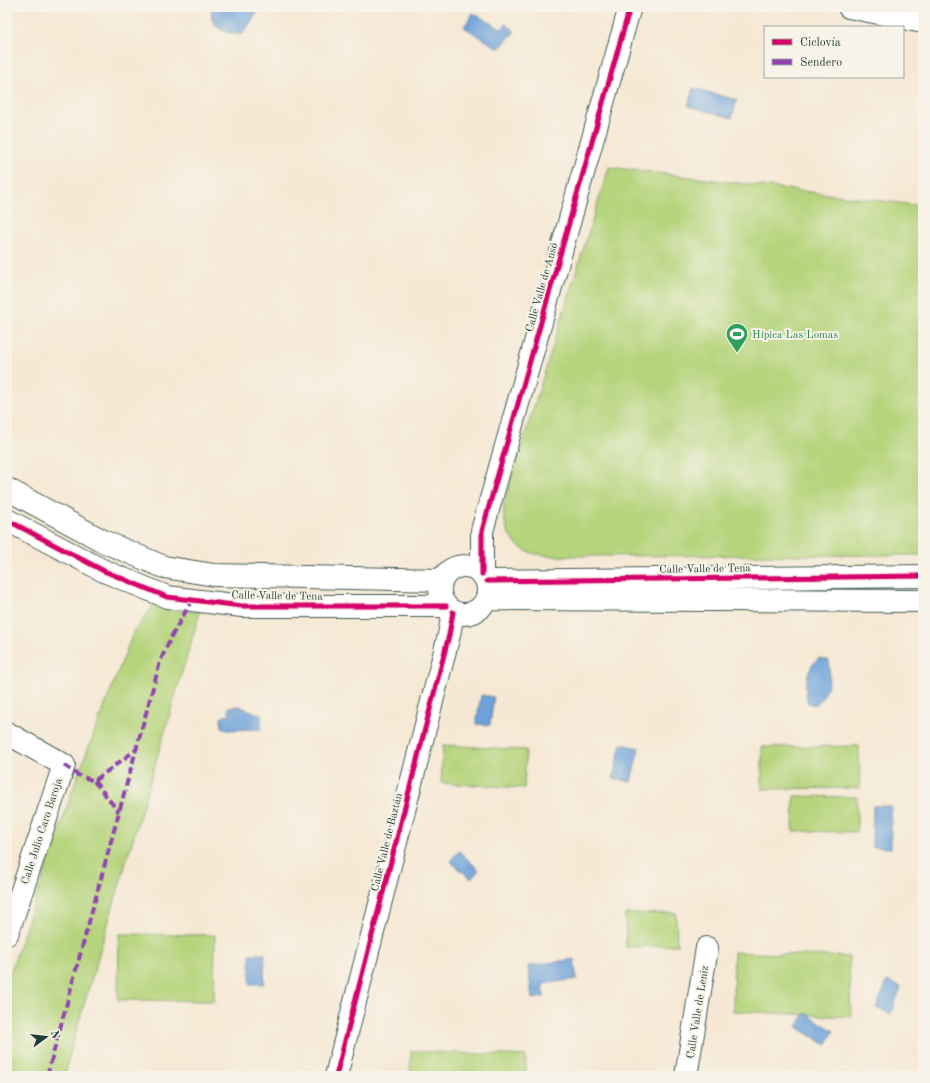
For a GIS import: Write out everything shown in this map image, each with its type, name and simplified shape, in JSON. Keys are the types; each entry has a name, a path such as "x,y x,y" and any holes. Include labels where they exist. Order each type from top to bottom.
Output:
{"street":[{"name":"Calle Valle de Ansó","path":"486,584 482,530 630,7"},
{"path":"849,7 923,22"},
{"name":"Calle Valle de Tena","path":"7,489 105,542 164,567 214,575 448,574"},
{"name":"Calle Valle de Tena","path":"7,520 104,571 167,597 242,606 456,611"},
{"name":"Calle Valle de Ansó","path":"448,574 482,530"},
{"path":"486,584 477,611 456,611 440,594 448,574 469,566 486,584 923,602"},
{"name":"Calle Valle de Tena","path":"486,584 923,576"},
{"name":"Calle Valle de Baztán","path":"336,1076 456,611"},
{"name":"Calle Julio Caro Baroja","path":"7,733 64,765 9,919"},
{"name":"Calle Valle de Leniz","path":"686,1076 707,948"}],"green space":[{"name":"Hípica Las Lomas","path":"609,167 923,206 923,555 554,556 540,555 524,550 513,540 504,518 504,502"},
{"path":"155,603 169,610 200,612 71,1049 65,1076 7,1076 7,982 78,775 133,633"},
{"path":"443,745 526,750 524,788 441,783"},
{"path":"859,746 860,788 762,789 762,747"},
{"path":"794,796 857,797 857,832 793,831"},
{"path":"676,913 677,945 626,947 625,914"},
{"path":"119,934 215,935 214,1001 118,1000"},
{"path":"734,952 849,957 851,1017 733,1011"},
{"path":"411,1051 526,1056 526,1076 410,1076"}],"water":[{"path":"213,7 261,7 243,34 237,34 224,31 215,25 212,20"},
{"path":"473,13 501,29 506,24 515,31 499,49 464,27"},
{"path":"693,88 737,100 732,118 688,106"},
{"path":"819,658 829,661 830,673 826,691 820,701 815,705 808,703 806,685 808,673"},
{"path":"481,695 494,697 490,725 476,724"},
{"path":"239,706 261,715 261,729 227,730 222,727 221,718 229,715 229,707"},
{"path":"621,744 639,748 631,782 613,778"},
{"path":"873,806 891,806 891,848 872,847"},
{"path":"459,851 479,870 471,879 450,861"},
{"path":"250,954 265,954 264,984 250,984"},
{"path":"574,959 577,979 543,984 544,997 532,999 528,966"},
{"path":"887,981 901,987 891,1014 876,1008"},
{"path":"805,1013 834,1031 826,1045 797,1027"}],"marked path":[{"path":"47,1076 160,662 170,639 192,600"},
{"path":"64,765 78,775 94,781 137,749"},
{"path":"94,781 119,812"}],"cycle path":[{"path":"482,574 482,531 630,7"},
{"path":"7,520 104,571 167,597 242,606 446,606"},
{"path":"487,581 923,576"},
{"path":"336,1076 449,635 453,612"}],"place":[{"name":"Hípica Las Lomas","path":"737,354"}]}
